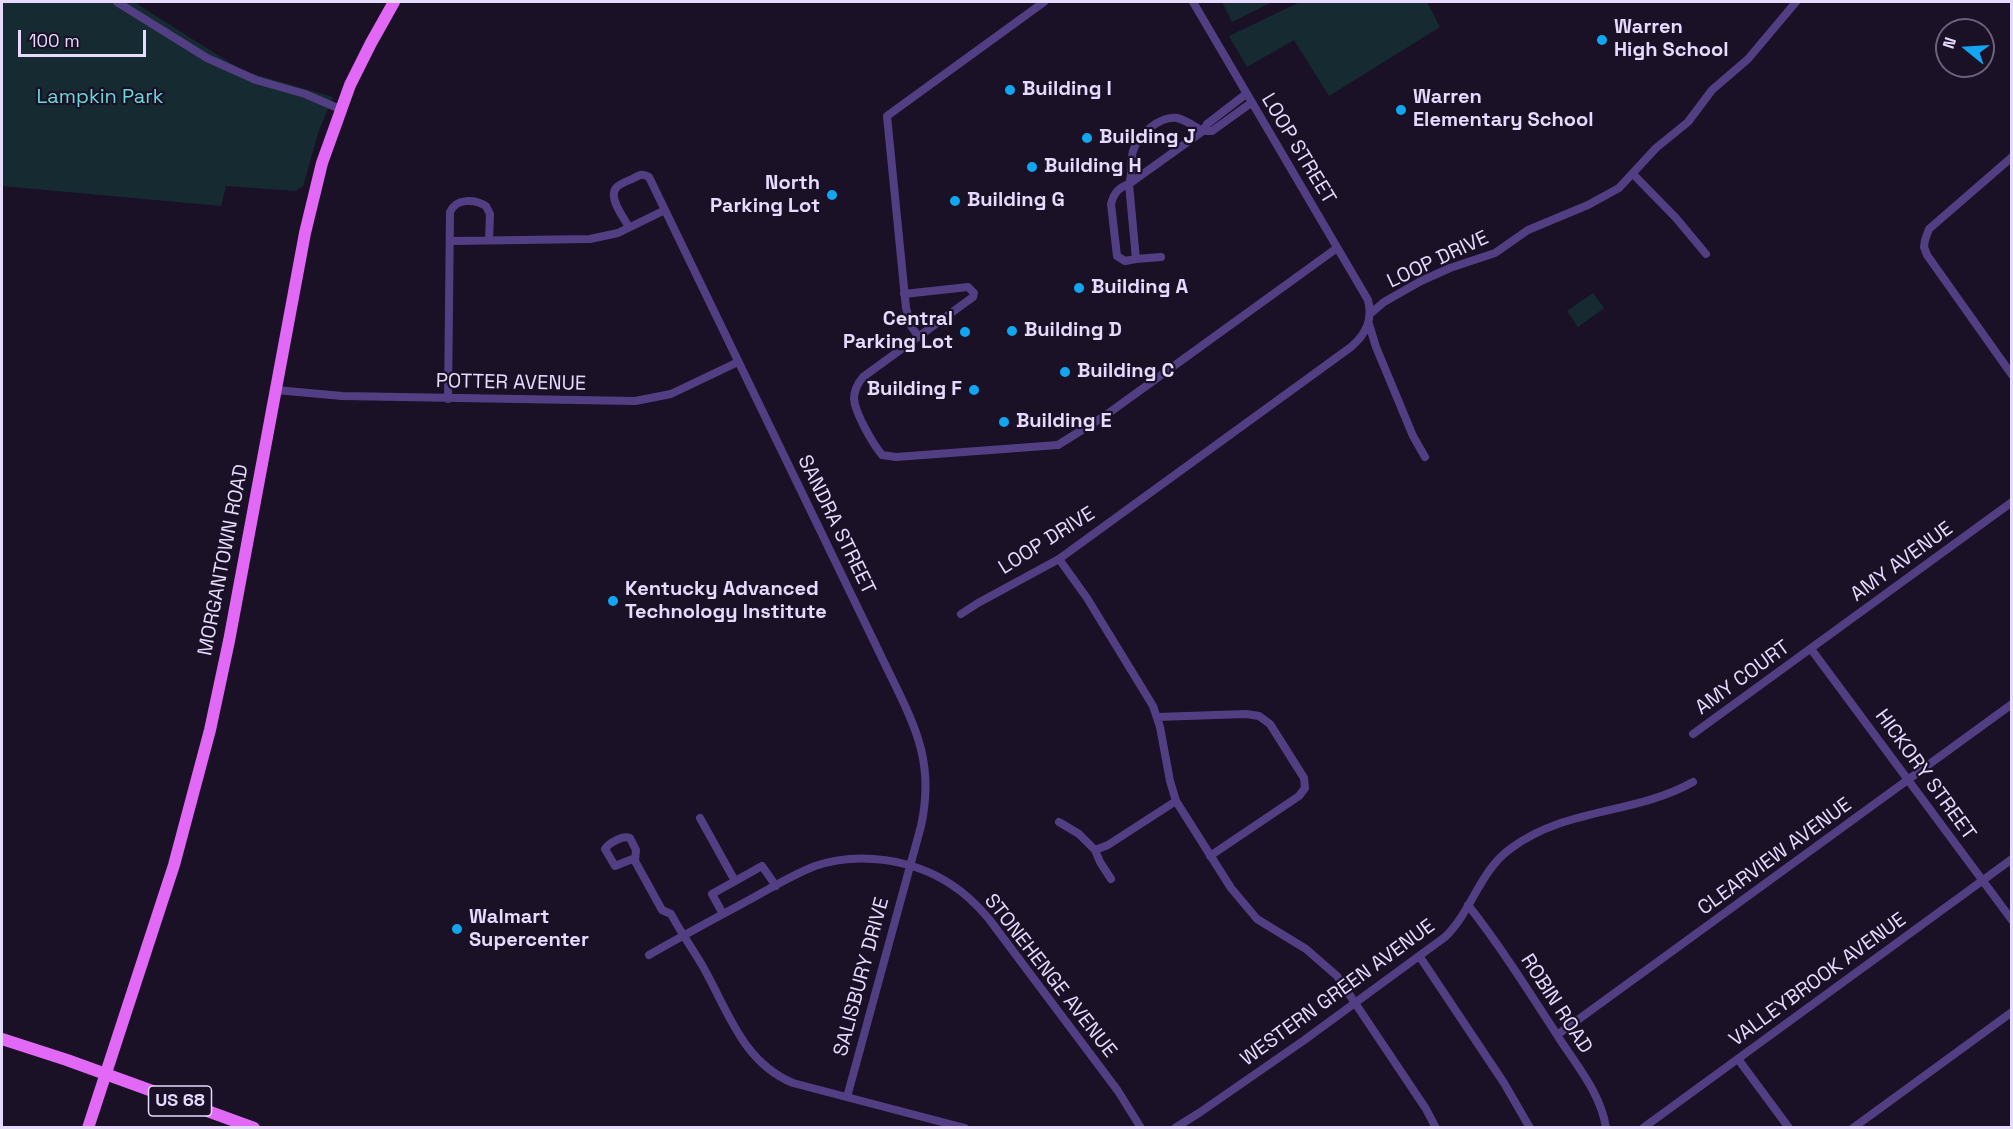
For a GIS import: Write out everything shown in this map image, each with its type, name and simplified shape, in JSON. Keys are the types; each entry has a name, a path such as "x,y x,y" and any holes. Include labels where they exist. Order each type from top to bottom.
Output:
{"main road":[{"name":"MORGANTOWN ROAD","path":"88,1128 174,865 210,730 229,641 312,200 340,109 361,63 394,2"},
{"name":"US 68","path":"2,1040 107,1074 254,1128"}],"street":[{"path":"117,2 207,58 256,80 305,94 340,109"},
{"path":"918,336 908,318 904,294 887,116 1044,2"},
{"name":"LOOP STREET","path":"1193,2 1368,300 1376,347 1413,436 1425,457"},
{"name":"LOOP DRIVE","path":"961,614 1059,559 1351,347 1363,335 1370,319 1384,302 1421,280 1456,265 1495,253 1528,230 1597,201 1619,188 1653,150 1693,117 1716,86 1748,59 1796,2"},
{"path":"1161,257 1125,261 1120,259 1115,249 1112,204 1116,191 1203,131 1207,124 1246,94"},
{"path":"1136,259 1129,184 1132,174 1132,154 1142,135 1169,118 1177,118 1203,131 1212,130 1251,103"},
{"path":"2012,158 1929,229 1924,247 1927,255 2012,375"},
{"path":"1132,166 1136,171 1145,172"},
{"name":"SANDRA STREET","path":"629,227 615,201 614,191 641,174 650,177 920,741 926,768 926,793 921,826 909,865"},
{"path":"1633,174 1676,218 1706,254"},
{"path":"448,399 450,212 456,204 461,202 482,203 489,210 489,240"},
{"path":"451,241 605,237 665,210"},
{"path":"904,294 968,287 974,293 973,297 863,378 856,389 854,398 856,408 872,441 882,455 897,457 1058,445 1106,415 1337,248"},
{"name":"POTTER AVENUE","path":"276,390 342,396 448,399 648,400 671,394 738,362"},
{"name":"AMY AVENUE","path":"1811,649 2012,502"},
{"path":"1059,559 1147,695 1157,717 1176,801 1210,856 1241,902 1257,919 1306,949 1336,976 1426,1109 1436,1128"},
{"name":"AMY COURT","path":"1693,735 1811,649"},
{"name":"HICKORY STREET","path":"1811,649 2012,920"},
{"name":"CLEARVIEW AVENUE","path":"1557,1035 2012,704"},
{"path":"1157,717 1246,714 1259,716 1270,724 1304,778 1305,788 1299,796 1210,856"},
{"name":"WESTERN GREEN AVENUE","path":"1175,1128 1209,1107 1356,1003 1452,931 1481,881 1505,853 1540,831 1578,816 1651,801 1693,782"},
{"path":"1095,850 1108,845 1176,801"},
{"path":"700,818 735,881"},
{"path":"1059,822 1079,834 1095,850 1112,879"},
{"path":"635,858 615,866 604,849 628,836 636,850 635,861 662,910 671,914 702,964 747,1048 763,1066 793,1083 965,1128"},
{"name":"STONEHENGE AVENUE","path":"649,955 817,866 840,860 874,859 909,865 951,884 989,919 1118,1091 1141,1128"},
{"name":"VALLEYBROOK AVENUE","path":"1643,1128 2012,859"},
{"name":"SALISBURY DRIVE","path":"847,1097 909,865"},
{"path":"723,914 712,894 762,866 776,886"},
{"name":"ROBIN ROAD","path":"1468,905 1594,1092 1603,1113 1606,1128"},
{"path":"1420,957 1530,1128"},
{"path":"1853,1128 2012,1011"},
{"path":"1738,1059 1789,1128"}],"green space":[{"name":"Lampkin Park","path":"2,2 138,2 137,4 243,71 333,97 319,130 303,186 296,191 226,186 221,206 2,186"},
{"path":"1222,2 1272,2 1232,22"},
{"path":"1300,2 1427,2 1440,27 1329,96 1294,40 1247,67 1229,36"},
{"path":"1593,293 1604,308 1578,327 1567,311"}],"place":[{"name":"Warren High School","path":"1602,40"},
{"name":"Building I","path":"1010,90"},
{"name":"Warren Elementary School","path":"1401,110"},
{"name":"Building J","path":"1087,138"},
{"name":"Building H","path":"1032,167"},
{"name":"North Parking Lot","path":"832,195"},
{"name":"Building G","path":"955,201"},
{"name":"Building A","path":"1079,288"},
{"name":"Building D","path":"1012,331"},
{"name":"Central Parking Lot","path":"965,332"},
{"name":"Building C","path":"1065,372"},
{"name":"Building F","path":"974,390"},
{"name":"Building E","path":"1004,422"},
{"name":"Kentucky Advanced Technology Institute","path":"613,601"},
{"name":"Walmart Supercenter","path":"457,929"}]}
